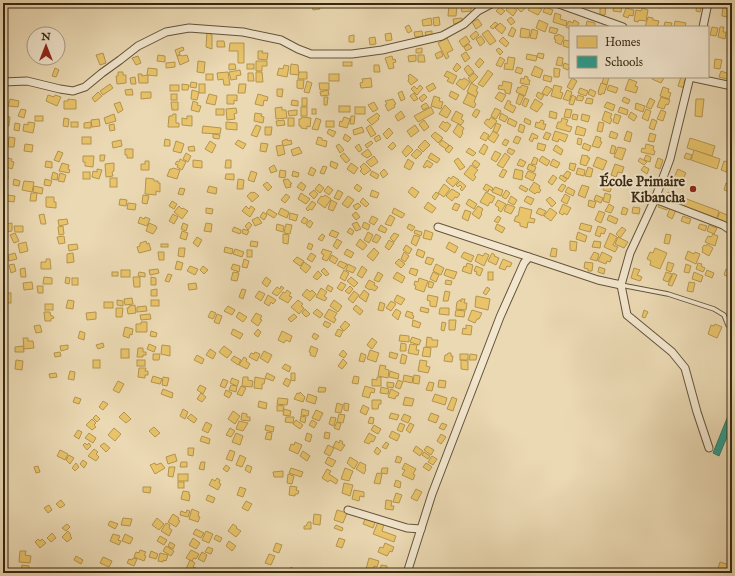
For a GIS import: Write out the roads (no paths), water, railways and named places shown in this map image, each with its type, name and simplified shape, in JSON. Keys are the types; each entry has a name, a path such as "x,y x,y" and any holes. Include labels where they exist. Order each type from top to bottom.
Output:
{"street":[{"path":"3,82 28,81 73,91 85,87 102,72 138,46 166,32 189,28 243,32 281,40 311,54 352,54 382,50 442,36 464,24 478,11 493,3"},
{"path":"556,3 620,26"},
{"path":"703,26 708,3"},
{"path":"690,78 670,159 630,253 621,285 627,316 672,352 685,368 697,412 710,448"},
{"path":"695,78 732,86"},
{"path":"654,199 723,225 732,231"},
{"path":"438,227 598,280 621,285"},
{"path":"407,573 432,494 484,358 518,276 529,257"},
{"path":"348,510 407,528 421,529"}],"lane":[{"path":"621,285 668,294 714,309 724,315 728,325 732,328"}],"place":[{"name":"École Primaire Kibancha","path":"693,189"}]}
